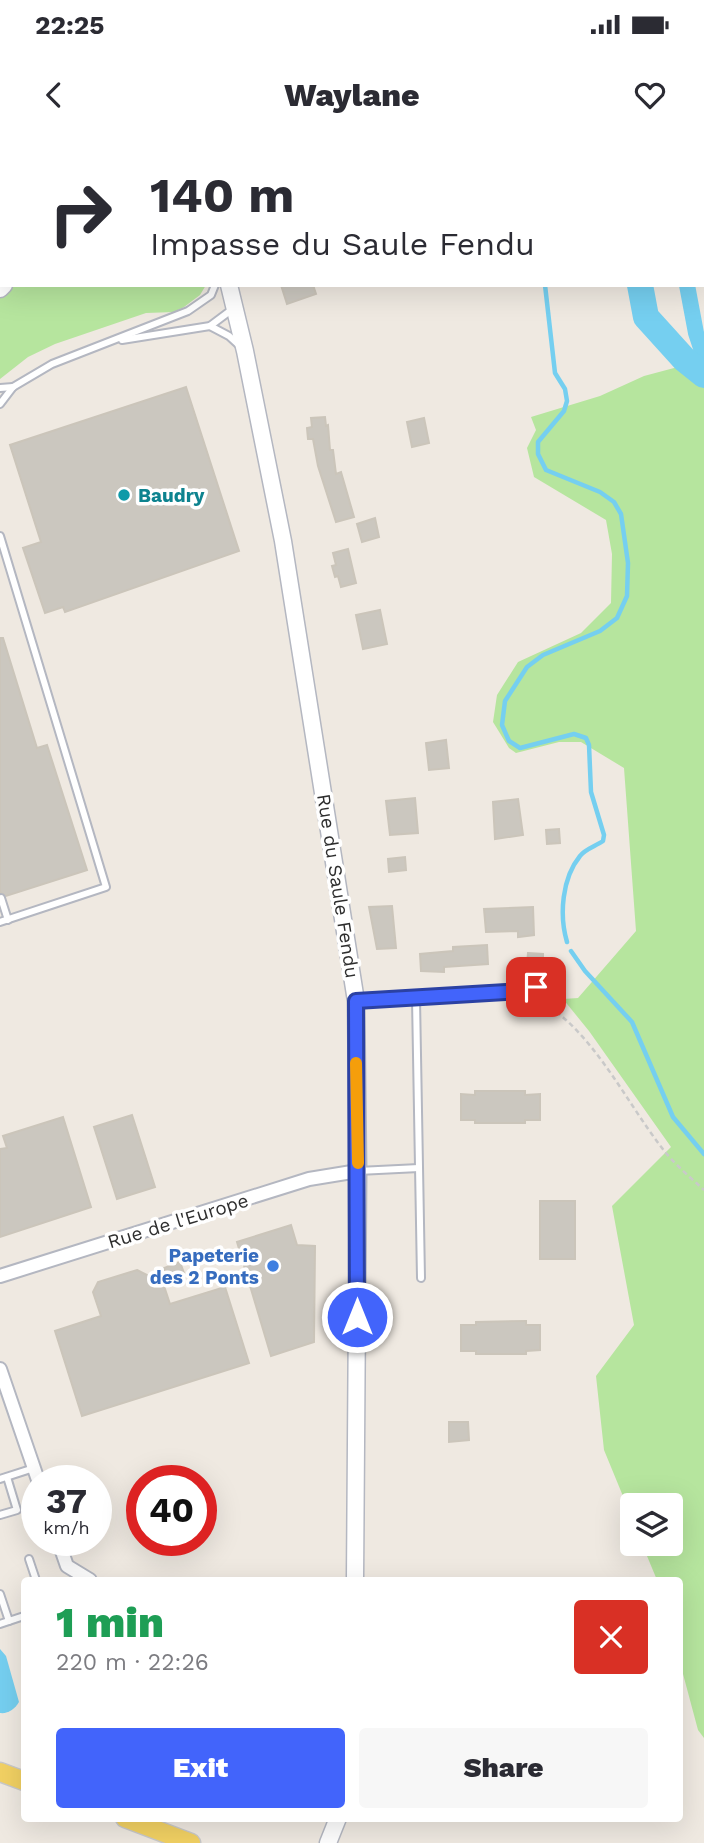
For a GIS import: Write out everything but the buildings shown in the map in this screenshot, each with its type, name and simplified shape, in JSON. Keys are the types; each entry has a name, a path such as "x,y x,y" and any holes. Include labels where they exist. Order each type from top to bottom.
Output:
{"main road":[{"path":"0,1772 21,1780"},
{"path":"136,1822 191,1843"}],"street":[{"name":"Rue du Saule Fendu","path":"230,287 245,351 282,541 356,1001 358,1171 355,1577"},
{"name":"Rue de l'Europe","path":"0,1276 309,1179 358,1171"},
{"path":"0,1369 33,1465"},
{"path":"64,1556 67,1566 85,1577"},
{"path":"328,1843 336,1822"}],"lane":[{"path":"0,404 13,387 52,364 188,311 211,295 214,287"},
{"path":"107,343 210,326 235,307"},
{"path":"210,326 229,335 245,351"},
{"path":"0,388 13,387"},
{"path":"0,536 106,887 0,922"},
{"path":"2,898 8,919"},
{"path":"356,1001 523,991 536,987"},
{"path":"416,999 421,1278"},
{"path":"358,1171 419,1168"},
{"path":"0,1515 17,1510 3,1478 21,1476"},
{"path":"29,1559 35,1577"},
{"path":"0,1594 9,1621"},
{"path":"0,1624 21,1617"}],"path":[{"path":"523,991 549,1006 577,1029 664,1150 704,1190"}],"green space":[{"path":"7,287 205,287 200,295 174,312 146,313 55,344 28,357 0,379 0,293"},
{"path":"704,360 704,1738 698,1730 683,1674 683,1577 656,1577 647,1556 683,1556 683,1493 622,1493 604,1450 596,1376 634,1325 612,1206 671,1147 589,1031 563,999 578,998 636,931 624,768 581,742 559,742 516,753 509,748 493,722 497,695 518,662 581,633 611,603 612,554 606,520 534,477 527,448 536,430 531,417 600,396 644,376"}],"water":[{"path":"0,1649 6,1656 19,1702 3,1713 0,1713"}],"waterway":[{"path":"545,287 555,373 565,389 567,401 564,411 538,442 538,454 546,470 600,492 614,502 621,514 628,563 627,596 617,618 600,631 543,655 527,667 505,701 502,725 509,741 520,748 574,734 586,738 589,745 591,792 604,835 603,841 580,856 569,875 563,909 567,942"},
{"path":"640,287 646,317 684,359 704,375"},
{"path":"687,287 696,333 704,357"},
{"path":"571,951 585,971 632,1022 673,1117 704,1154"}],"slow traffic":[{"path":"356,1063 358,1163"}],"place":[{"name":"Baudry","path":"124,495"},
{"name":"Papeterie des 2 Ponts","path":"273,1266"}],"route":[{"path":"357,1317 356,1001 523,991 536,987"}]}
